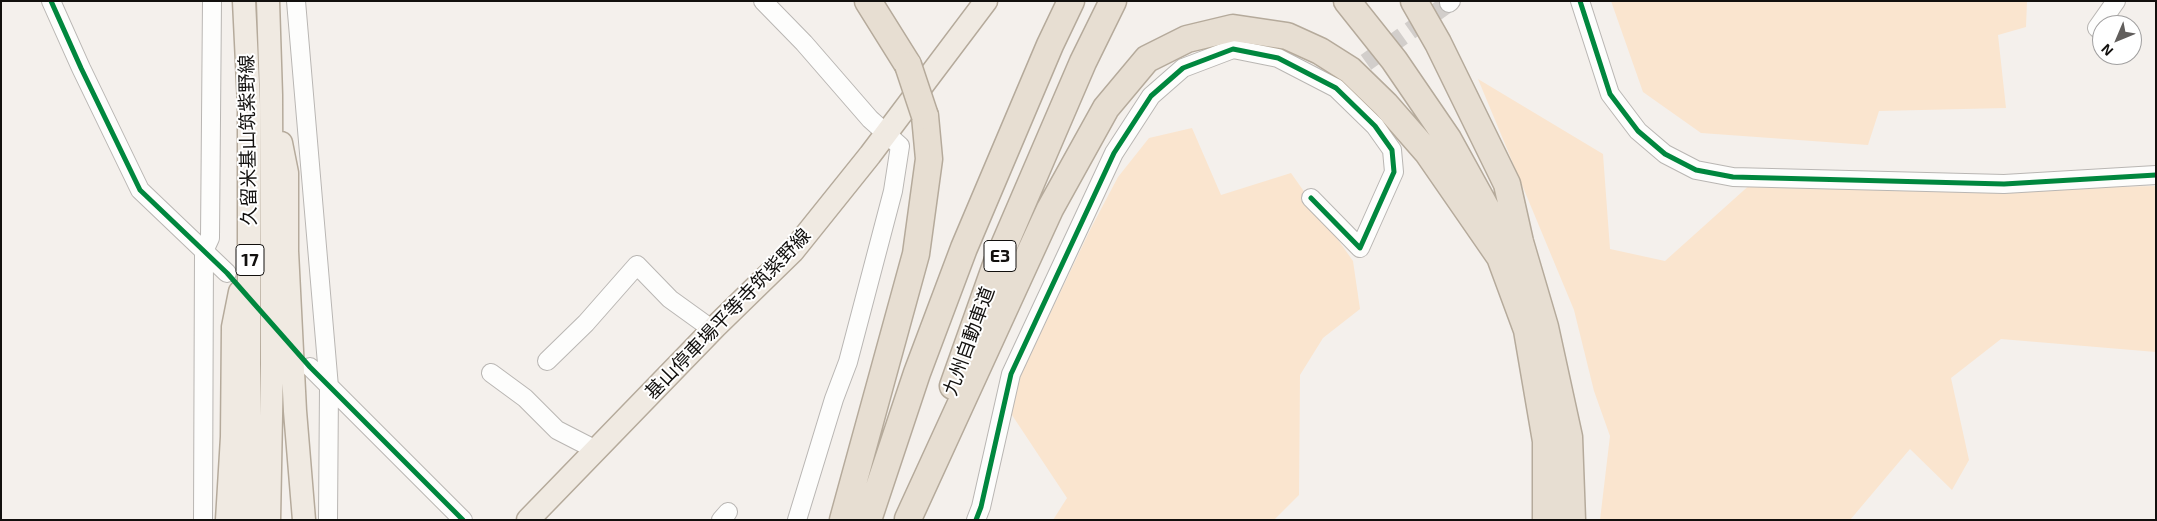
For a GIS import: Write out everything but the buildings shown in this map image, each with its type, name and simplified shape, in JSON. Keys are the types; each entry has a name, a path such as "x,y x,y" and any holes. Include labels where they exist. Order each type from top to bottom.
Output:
{"highway":[{"path":"843,520 916,254 929,159 925,116 908,65 868,1"},
{"name":"九州自動車道","path":"868,520 917,373 964,248 1050,45 1071,1"},
{"name":"九州自動車道","path":"908,520 997,262 1083,62 1113,1"},
{"path":"1347,1 1394,60 1448,139 1510,250"},
{"path":"1366,1 1407,49 1461,130 1510,250 1545,327 1569,437 1572,520"},
{"path":"1414,1 1438,43 1507,184 1510,250 1527,330 1545,432 1546,520"},
{"path":"908,520 1050,209 1106,108 1147,59 1186,39 1233,28 1287,36 1320,51 1350,70 1386,105 1510,250"}],"main road":[{"name":"久留米基山筑紫野線","path":"244,1 249,105 249,520"},
{"name":"久留米基山筑紫野線","path":"268,1 271,95 272,364 269,520"},
{"name":"基山停車場平等寺筑紫野線","path":"528,520 713,330 793,251 887,133 986,1"},
{"path":"271,95 287,173 287,251 304,520"},
{"path":"226,520 232,437 233,327 249,238"}],"street":[{"path":"51,1 140,190 227,273"},
{"path":"203,520 204,251 210,238 212,1"},
{"path":"296,1 329,387 328,520"},
{"path":"763,1 870,119 900,146 893,191 848,362 834,399 796,520"},
{"path":"1580,1 1610,94 1638,131 1665,154 1696,170 1733,177 2004,184 2156,175"},
{"path":"2106,15 2116,1"},
{"path":"976,520 981,507 1011,374 1114,153 1150,96 1182,68 1233,48 1278,58 1340,83 1392,150 1394,172 1360,248 1311,198"},
{"path":"547,361 586,323 637,265 670,299 713,330"},
{"path":"310,367 463,520"},
{"path":"491,373 525,398 557,430 596,450"}],"shaded area":[{"path":"1611,1 2027,1 2026,27 1998,35 2006,108 1879,111 1868,145 1701,133 1643,92"},
{"path":"1478,79 1603,154 1610,249 1665,261 1753,182 1976,190 2156,186 2156,352 2001,339 1951,378 1969,460 1952,490 1910,449 1850,520 1600,520 1610,436 1594,391 1574,310"},
{"path":"1192,128 1221,195 1291,173 1353,261 1360,309 1323,338 1300,375 1299,495 1274,520 1053,520 1067,498 1006,406 1091,228 1118,177 1149,138"}],"tunnel":[{"path":"1344,78 1449,3"}],"cycle path":[{"path":"51,1 140,190 227,273 310,367 463,520"},
{"path":"1580,1 1610,94 1638,131 1665,154 1696,170 1733,177 2004,184 2156,175"},
{"path":"976,520 981,507 1011,374 1114,153 1151,96 1183,68 1233,49 1278,58 1336,88 1375,126 1392,150 1394,172 1360,248 1311,198"}]}
